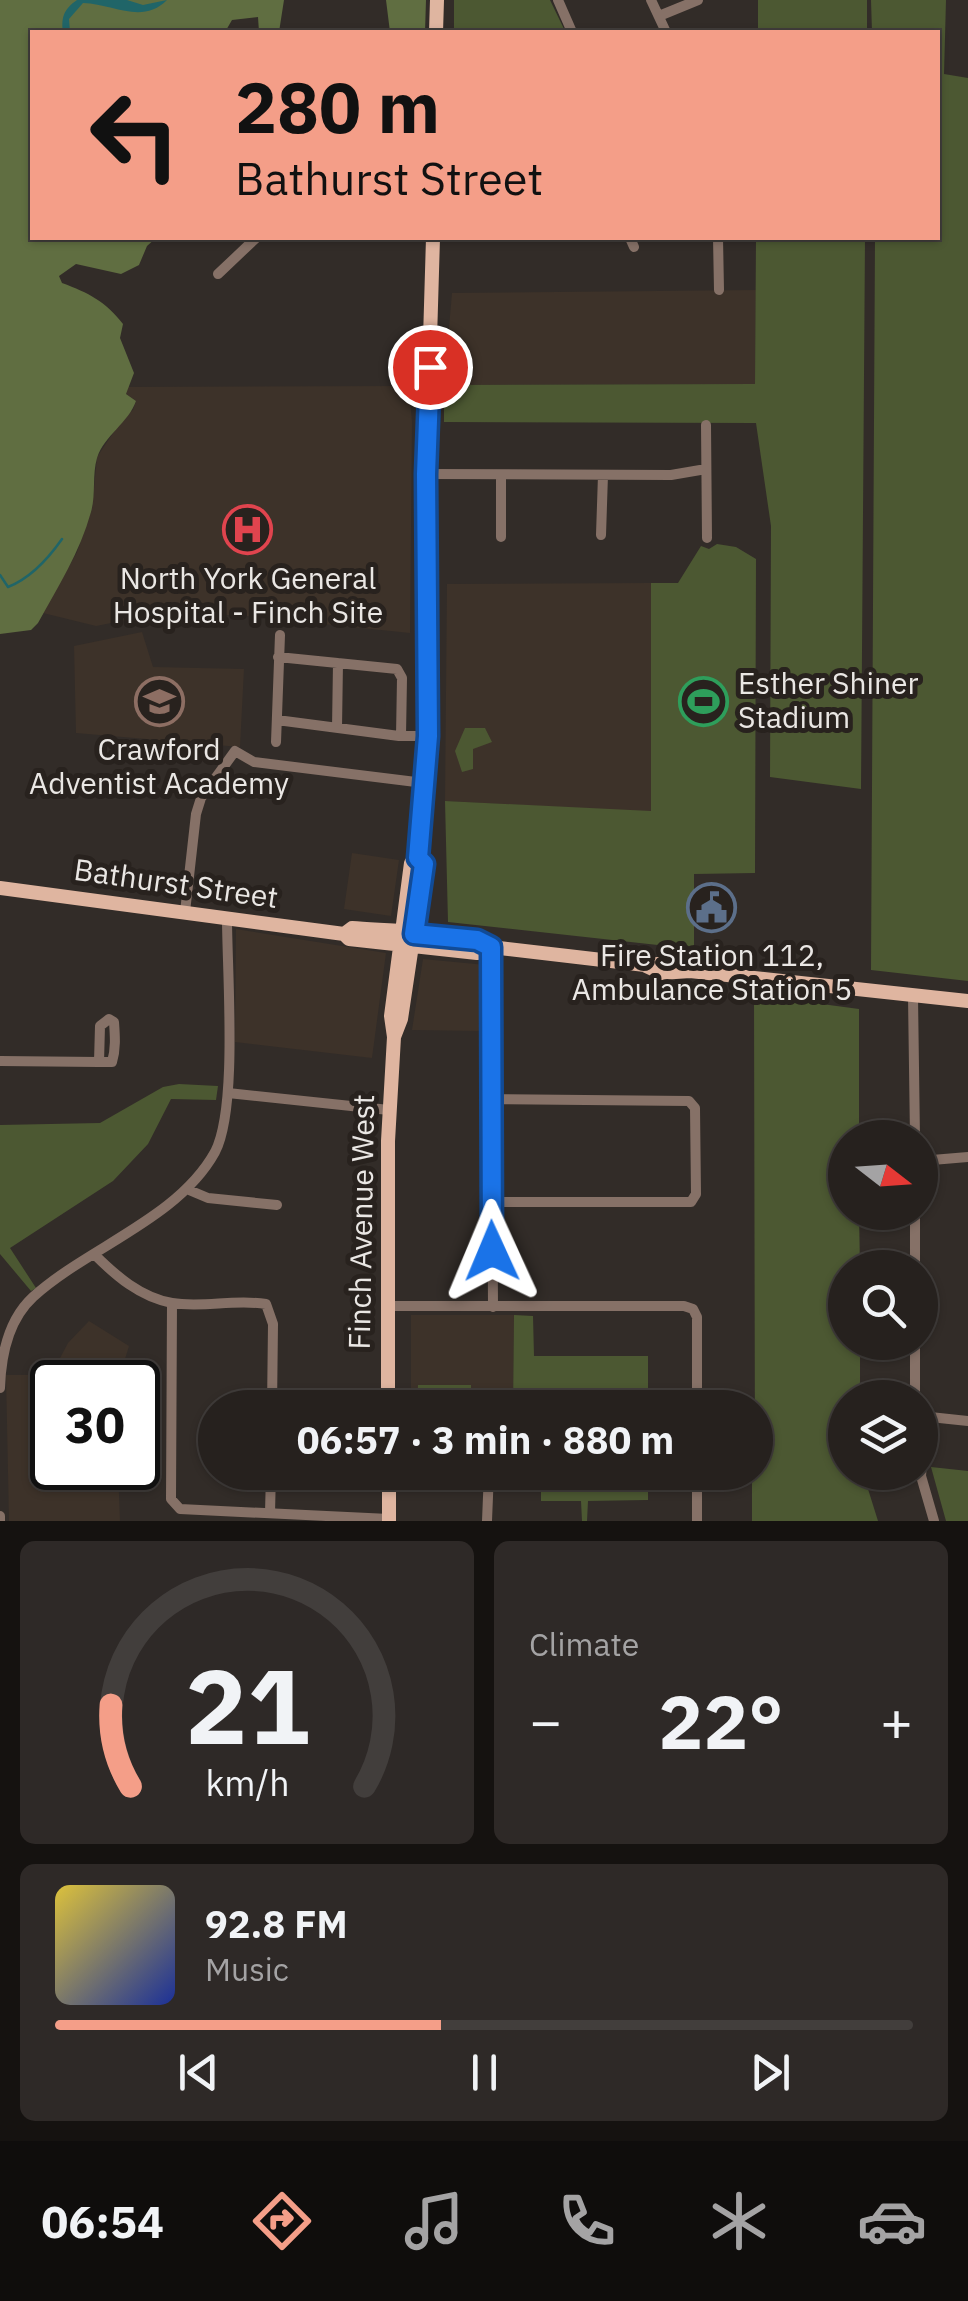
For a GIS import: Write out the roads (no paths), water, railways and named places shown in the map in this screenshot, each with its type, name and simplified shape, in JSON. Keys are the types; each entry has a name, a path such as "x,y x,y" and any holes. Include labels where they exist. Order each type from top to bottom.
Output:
{"main road":[{"path":"436,30 437,0"},
{"name":"Finch Avenue West","path":"388,1390 389,1110 394,1038 390,1016 407,939 412,863 418,858 428,736 426,474 433,240"},
{"name":"Bathurst Street","path":"0,888 344,934 350,939 407,939 477,953 491,947 645,966 662,962 690,970 968,1001"},
{"path":"388,1490 388,1520"}],"street":[{"path":"558,0 571,30"},
{"path":"652,0 665,30"},
{"path":"659,16 698,0"},
{"path":"218,274 254,240"},
{"path":"718,240 718,290"},
{"path":"706,425 707,538"},
{"path":"426,474 671,475 706,468"},
{"path":"501,474 501,537"},
{"path":"601,536 602,474"},
{"path":"276,742 280,636"},
{"path":"278,658 395,668 400,672 401,736"},
{"path":"337,728 338,663"},
{"path":"277,720 428,736"},
{"path":"186,912 196,814 203,794 235,751 254,762 424,783"},
{"path":"0,1388 2,1357 17,1318 32,1298 189,1190 215,1152 224,1132 228,1093 226,918"},
{"path":"491,947 493,1307"},
{"path":"913,997 915,1120"},
{"path":"0,1062 100,1062"},
{"path":"228,1093 389,1110"},
{"path":"491,1100 689,1100 695,1108 696,1194 692,1202 491,1202"},
{"path":"938,1160 968,1157"},
{"path":"189,1190 208,1198 276,1206"},
{"path":"94,1254 119,1280 172,1303 266,1304 273,1324 272,1390"},
{"path":"172,1303 174,1506 388,1520"},
{"path":"388,1306 684,1306 697,1317 698,1390"},
{"path":"938,1416 968,1421"},
{"path":"270,1513 271,1490"},
{"path":"488,1490 488,1521"},
{"path":"698,1490 698,1521"},
{"path":"925,1490 934,1521"}],"water":[{"path":"77,0 127,0 143,5 167,0 138,12 83,3 69,19 70,30 63,30 64,14"}],"waterway":[{"path":"0,575 8,587 24,579 62,539"}],"place":[{"name":"North York General Hospital - Finch Site","path":"248,530"},
{"name":"Crawford Adventist Academy","path":"159,701"},
{"name":"Esther Shiner Stadium","path":"703,701"},
{"name":"Fire Station 112, Ambulance Station 5","path":"712,907"}]}
